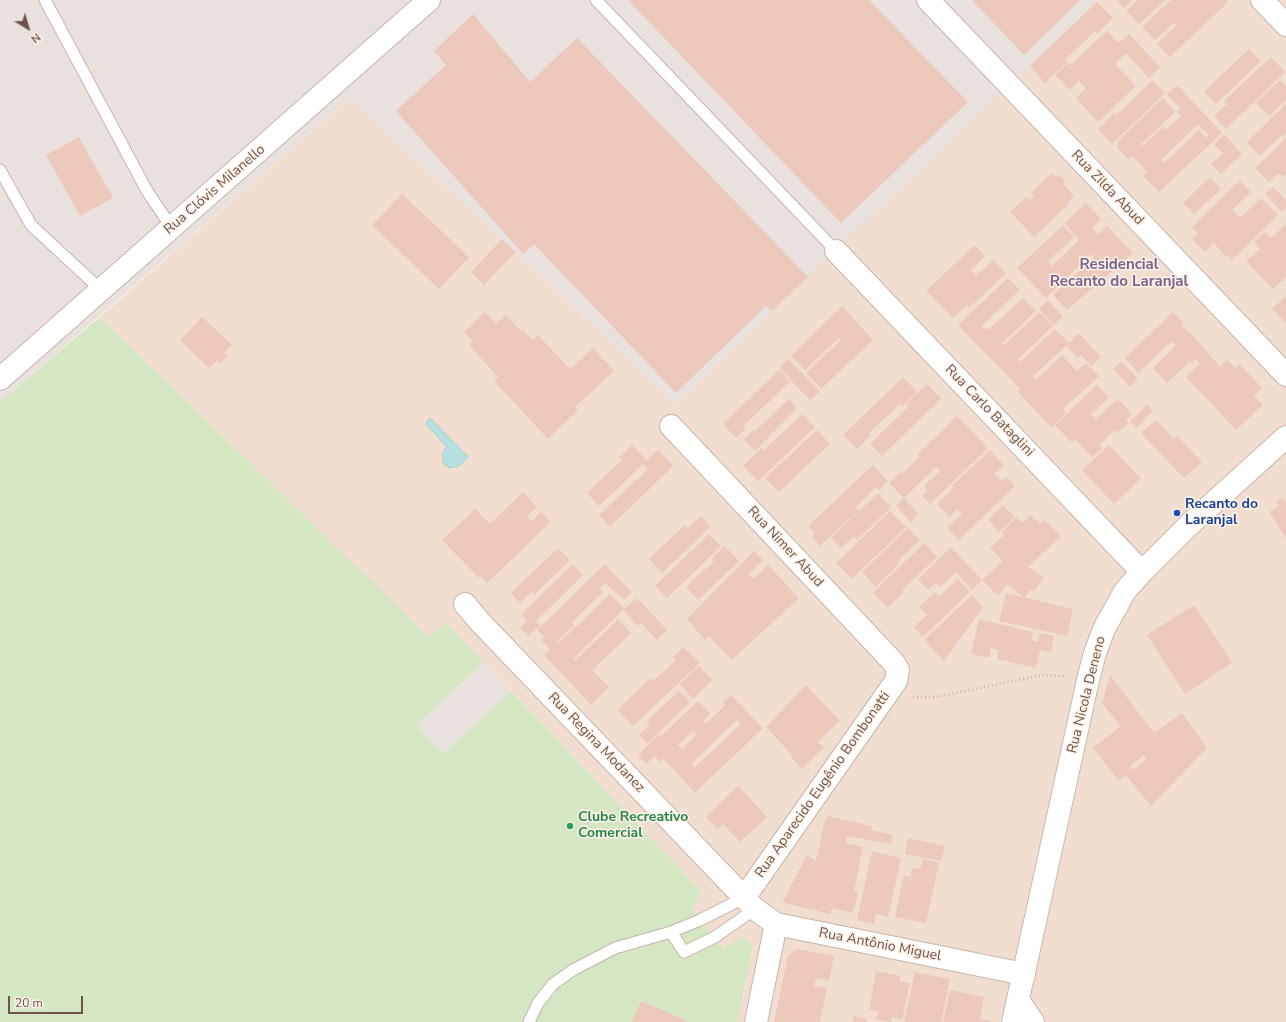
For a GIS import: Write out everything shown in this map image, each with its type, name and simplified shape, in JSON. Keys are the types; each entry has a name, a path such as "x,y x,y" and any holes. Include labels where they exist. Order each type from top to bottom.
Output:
{"street":[{"name":"Rua Clóvis Milanello","path":"0,379 429,0"},
{"name":"Rua Zilda Abud","path":"928,0 1286,375"},
{"path":"1262,0 1286,25"},
{"name":"Rua Carlo Bataglini","path":"836,251 1142,572"},
{"name":"Rua Nimer Abud","path":"671,426 894,663 898,670"},
{"name":"Rua Nicola Deneno","path":"1013,1022 1088,680 1095,653 1104,629 1125,590 1142,572 1189,525 1286,437"},
{"name":"Rua Regina Modanez","path":"465,604 479,621 750,903"},
{"name":"Rua Aparecido Eugênio Bombonatti","path":"750,903 897,678 898,670"},
{"name":"Rua Antônio Miguel","path":"750,903 776,924 1024,974"},
{"path":"756,1022 776,924"},
{"path":"1018,1000 1033,1022"}],"lane":[{"path":"45,0 147,190 172,228"},
{"path":"596,0 836,251"},
{"path":"0,170 31,224 101,290"},
{"path":"529,1022 538,1003 553,984 573,970 615,948 671,932 700,920 750,903"},
{"path":"671,932 684,952 715,938 750,903"}],"path":[{"path":"888,692 904,697 935,697 1043,675 1088,680"}],"shaded area":[{"path":"0,0 1097,1 675,404 516,252 349,99 0,402"},
{"path":"1096,0 1286,0 1286,1022 737,1022 753,947 744,936 725,948 692,911 702,892 446,622 429,638 100,317 349,99 516,252 675,404"},
{"path":"484,662 511,691 443,755 416,725"}],"green space":[{"path":"100,317 429,637 446,622 484,662 416,725 443,754 511,691 702,892 692,911 724,948 744,936 753,947 737,1022 0,1022 0,402"}],"water":[{"path":"429,419 431,419 468,457 459,466 450,468 444,464 442,453 447,447 426,424"}],"building":[{"path":"628,0 869,0 968,102 841,223"},
{"path":"972,0 1080,0 1024,55"},
{"path":"1116,0 1132,0 1124,8"},
{"path":"1137,0 1165,0 1139,24 1126,11"},
{"path":"1171,0 1226,0 1228,2 1170,57 1157,44 1176,25 1174,23 1155,40 1142,27"},
{"path":"1097,2 1113,18 1097,34 1095,31 1065,60 1067,62 1045,83 1030,66"},
{"path":"473,14 530,82 577,38 808,277 772,311 766,306 676,393 534,244 523,254 396,111 446,65 434,51"},
{"path":"1107,31 1119,43 1129,34 1160,67 1149,78 1126,53 1115,64 1136,86 1098,122 1076,98 1086,88 1079,81 1070,90 1055,75 1068,63 1070,65"},
{"path":"1249,49 1261,61 1216,104 1204,92"},
{"path":"1271,57 1285,72 1226,129 1214,116 1227,104 1224,101"},
{"path":"1153,80 1165,93 1112,144 1098,129 1114,113 1116,115"},
{"path":"1280,80 1286,86 1286,100 1269,116 1256,103"},
{"path":"1177,85 1222,133 1159,192 1143,176 1147,172 1132,156 1128,159 1117,147 1119,144 1117,142 1163,98 1175,112 1141,144 1143,146 1162,127 1165,130 1181,116 1177,112 1181,109 1167,94","holes":["1198,124 1209,135 1206,138 1199,130 1164,163 1161,160"]},
{"path":"1286,104 1286,134 1282,137 1281,136 1260,156 1247,142"},
{"path":"1224,134 1242,154 1221,174 1211,164 1223,153 1214,144"},
{"path":"79,137 113,198 80,216 46,155"},
{"path":"1286,138 1286,174 1283,177 1279,173 1269,182 1255,168"},
{"path":"1052,173 1056,177 1059,175 1066,182 1063,184 1074,196 1067,203 1068,205 1034,237 1010,212 1026,197 1029,200 1034,196 1031,192"},
{"path":"1210,177 1221,189 1194,214 1183,203"},
{"path":"1240,180 1251,192 1232,210 1240,218 1261,198 1278,215 1232,260 1228,255 1226,257 1214,243 1205,252 1192,239 1198,233 1192,227"},
{"path":"1273,187 1286,200 1286,208 1282,212 1265,194"},
{"path":"402,194 469,257 439,289 372,225"},
{"path":"1086,203 1101,219 1092,228 1098,235 1107,226 1133,253 1067,310 1053,295 1094,257 1091,254 1046,298 1017,268 1063,225 1074,237 1048,261 1052,266 1079,240 1064,223"},
{"path":"1286,224 1286,277 1273,289 1246,261 1260,249 1254,242 1265,232 1271,238"},
{"path":"502,239 516,252 484,285 471,272"},
{"path":"975,245 985,256 971,270 976,276 993,260 1006,273 969,308 967,305 953,318 926,291"},
{"path":"1008,278 1020,290 981,326 984,329 987,328 988,330 1023,298 1036,311 1002,343 1004,345 1040,312 1053,326 1018,359 1020,362 1055,329 1069,343 1079,333 1101,357 1092,366 1081,355 1078,358 1066,346 1033,376 1036,380 1062,355 1077,371 1086,363 1099,376 1063,409 1066,413 1051,427 1017,391 1020,389 958,325"},
{"path":"1286,296 1286,323 1272,309"},
{"path":"1048,300 1063,317 1054,325 1039,309"},
{"path":"842,306 873,340 821,389 806,373 841,340 839,338 805,370 791,356"},
{"path":"485,312 496,324 506,315 521,331 523,330 533,340 538,335 570,369 593,348 614,371 575,407 578,410 548,439 494,381 498,377 469,345 473,341 464,332"},
{"path":"1173,312 1184,324 1182,326 1188,332 1189,331 1220,367 1227,360 1235,368 1240,364 1262,388 1254,396 1263,405 1236,430 1186,377 1200,364 1196,359 1192,363 1190,361 1167,383 1153,368 1176,346 1172,341 1138,373 1125,358"},
{"path":"202,317 232,345 224,353 227,356 220,363 217,361 209,368 180,340"},
{"path":"788,359 820,391 810,400 779,368"},
{"path":"1121,361 1138,379 1130,387 1113,369"},
{"path":"779,370 790,382 743,426 746,428 736,438 723,424"},
{"path":"903,377 917,392 902,406 900,404 869,433 871,435 857,449 843,435"},
{"path":"927,384 941,399 882,456 870,444 909,406 906,404"},
{"path":"1097,385 1109,397 1091,414 1096,419 1118,399 1132,414 1126,420 1129,423 1117,433 1115,430 1099,445 1102,448 1092,457 1075,439 1071,442 1055,425"},
{"path":"789,399 797,408 755,451 744,439 753,430 754,432"},
{"path":"1147,405 1153,411 1136,428 1130,421"},
{"path":"802,414 815,427 758,481 743,466 762,448 763,451"},
{"path":"957,416 988,448 930,504 922,496 928,491 924,486 940,471 936,467 904,498 889,483 901,472 903,473 920,457 917,455"},
{"path":"1156,420 1174,439 1177,436 1202,462 1184,478 1141,433"},
{"path":"817,430 830,444 779,492 765,478"},
{"path":"632,445 647,460 658,450 673,466 610,527 599,515 648,469 643,464 599,506 587,493 622,460 619,457"},
{"path":"1109,445 1141,479 1114,504 1082,470"},
{"path":"990,450 1004,465 994,474 1002,481 1007,477 1015,486 959,540 947,528 962,514 957,509 950,517 937,504 954,488 952,486"},
{"path":"873,465 888,482 879,490 876,487 856,507 859,510 820,546 812,537 815,533 808,526"},
{"path":"523,492 537,507 527,516 532,521 541,512 551,522 487,583 481,576 479,578 442,540 475,509 490,524"},
{"path":"878,493 891,507 857,540 854,536 841,548 831,538"},
{"path":"904,498 919,514 911,522 896,506"},
{"path":"1283,498 1286,502 1286,538 1269,512 1279,506 1276,502"},
{"path":"1003,505 1015,517 999,532 988,520"},
{"path":"890,511 906,527 852,579 836,563"},
{"path":"1031,515 1040,524 1045,520 1061,536 1028,567 1044,577 1034,592 1030,590 1025,598 1007,585 998,596 982,580 1003,561 990,548 1004,535 1001,532 1017,517 1022,523"},
{"path":"701,516 711,526 662,573 649,559 685,525 688,528"},
{"path":"908,528 920,540 897,562 899,564 876,587 862,572"},
{"path":"709,534 721,546 667,598 655,586"},
{"path":"924,543 937,557 902,590 904,592 887,608 873,593"},
{"path":"725,546 739,561 698,600 686,587 714,561 712,558"},
{"path":"951,547 982,580 972,590 956,572 940,587 936,583 928,590 918,579"},
{"path":"558,548 570,560 535,594 532,592 520,603 511,593"},
{"path":"754,551 763,560 748,574 753,579 768,565 799,598 732,660 709,636 705,640 687,619"},
{"path":"573,564 583,575 536,621 540,625 528,636 520,628 527,621 521,614"},
{"path":"605,564 632,593 624,600 605,583 600,588 603,592 572,622 574,625 556,643 558,644 610,594 624,609 637,598 667,630 657,640 641,623 638,626 623,610 573,659 575,661 618,619 631,633 592,670 609,687 591,705 544,655 550,649 541,640 544,637 537,630"},
{"path":"958,579 970,592 923,637 914,627 927,615 919,607 935,592 939,597"},
{"path":"1006,593 1073,609 1067,636 999,621"},
{"path":"972,595 983,607 944,661 924,640"},
{"path":"1194,605 1232,663 1185,694 1147,635"},
{"path":"979,619 1033,632 1031,640 1038,642 1040,633 1054,636 1051,653 1040,650 1036,668 997,659 999,650 991,648 989,658 971,654"},
{"path":"683,647 700,663 633,726 617,710 650,678 653,681 676,660 673,657"},
{"path":"699,666 713,680 693,699 680,684"},
{"path":"1110,675 1154,733 1182,713 1207,748 1151,806 1126,775 1119,781 1093,748 1121,726 1102,703","holes":["1144,755 1147,759 1133,770 1130,766"]},
{"path":"806,685 840,721 818,742 824,747 802,769 791,757 792,755 766,727"},
{"path":"679,691 690,702 647,744 639,735 650,725 647,721"},
{"path":"731,695 763,728 695,793 664,759 660,762 655,756 646,764 638,755 659,734 661,736 698,701 711,714 703,721 706,724 725,705 723,702","holes":["737,720 741,724 695,767 691,764","693,731 697,734 682,749 678,745"]},
{"path":"738,786 767,817 740,842 723,824 718,829 706,817"},
{"path":"828,816 872,826 871,830 893,835 891,844 847,836 845,843 863,847 854,891 858,892 853,913 832,908 830,914 785,903 783,901 807,855 816,861 824,824"},
{"path":"908,838 945,846 941,861 905,854"},
{"path":"872,851 901,858 888,917 876,914 874,924 857,920"},
{"path":"923,859 939,863 926,923 895,917 904,875 910,877 912,868 920,869"},
{"path":"797,949 834,956 829,981 816,978 814,986 827,988 820,1022 774,1022 788,956"},
{"path":"876,971 900,976 900,981 910,983 902,1020 892,1017 891,1022 876,1020 878,1012 869,1010"},
{"path":"915,972 950,979 941,1022 904,1022"},
{"path":"950,990 984,997 980,1019 990,1020 989,1022 943,1022"},
{"path":"641,1001 690,1022 632,1022"},
{"path":"854,1016 867,1019 866,1022 853,1022"}],"place":[{"name":"Recanto do Laranjal","path":"1177,513"},
{"name":"Clube Recreativo Comercial","path":"570,826"}],"district":[{"name":"Residencial Recanto do Laranjal","path":"1119,274"}]}
